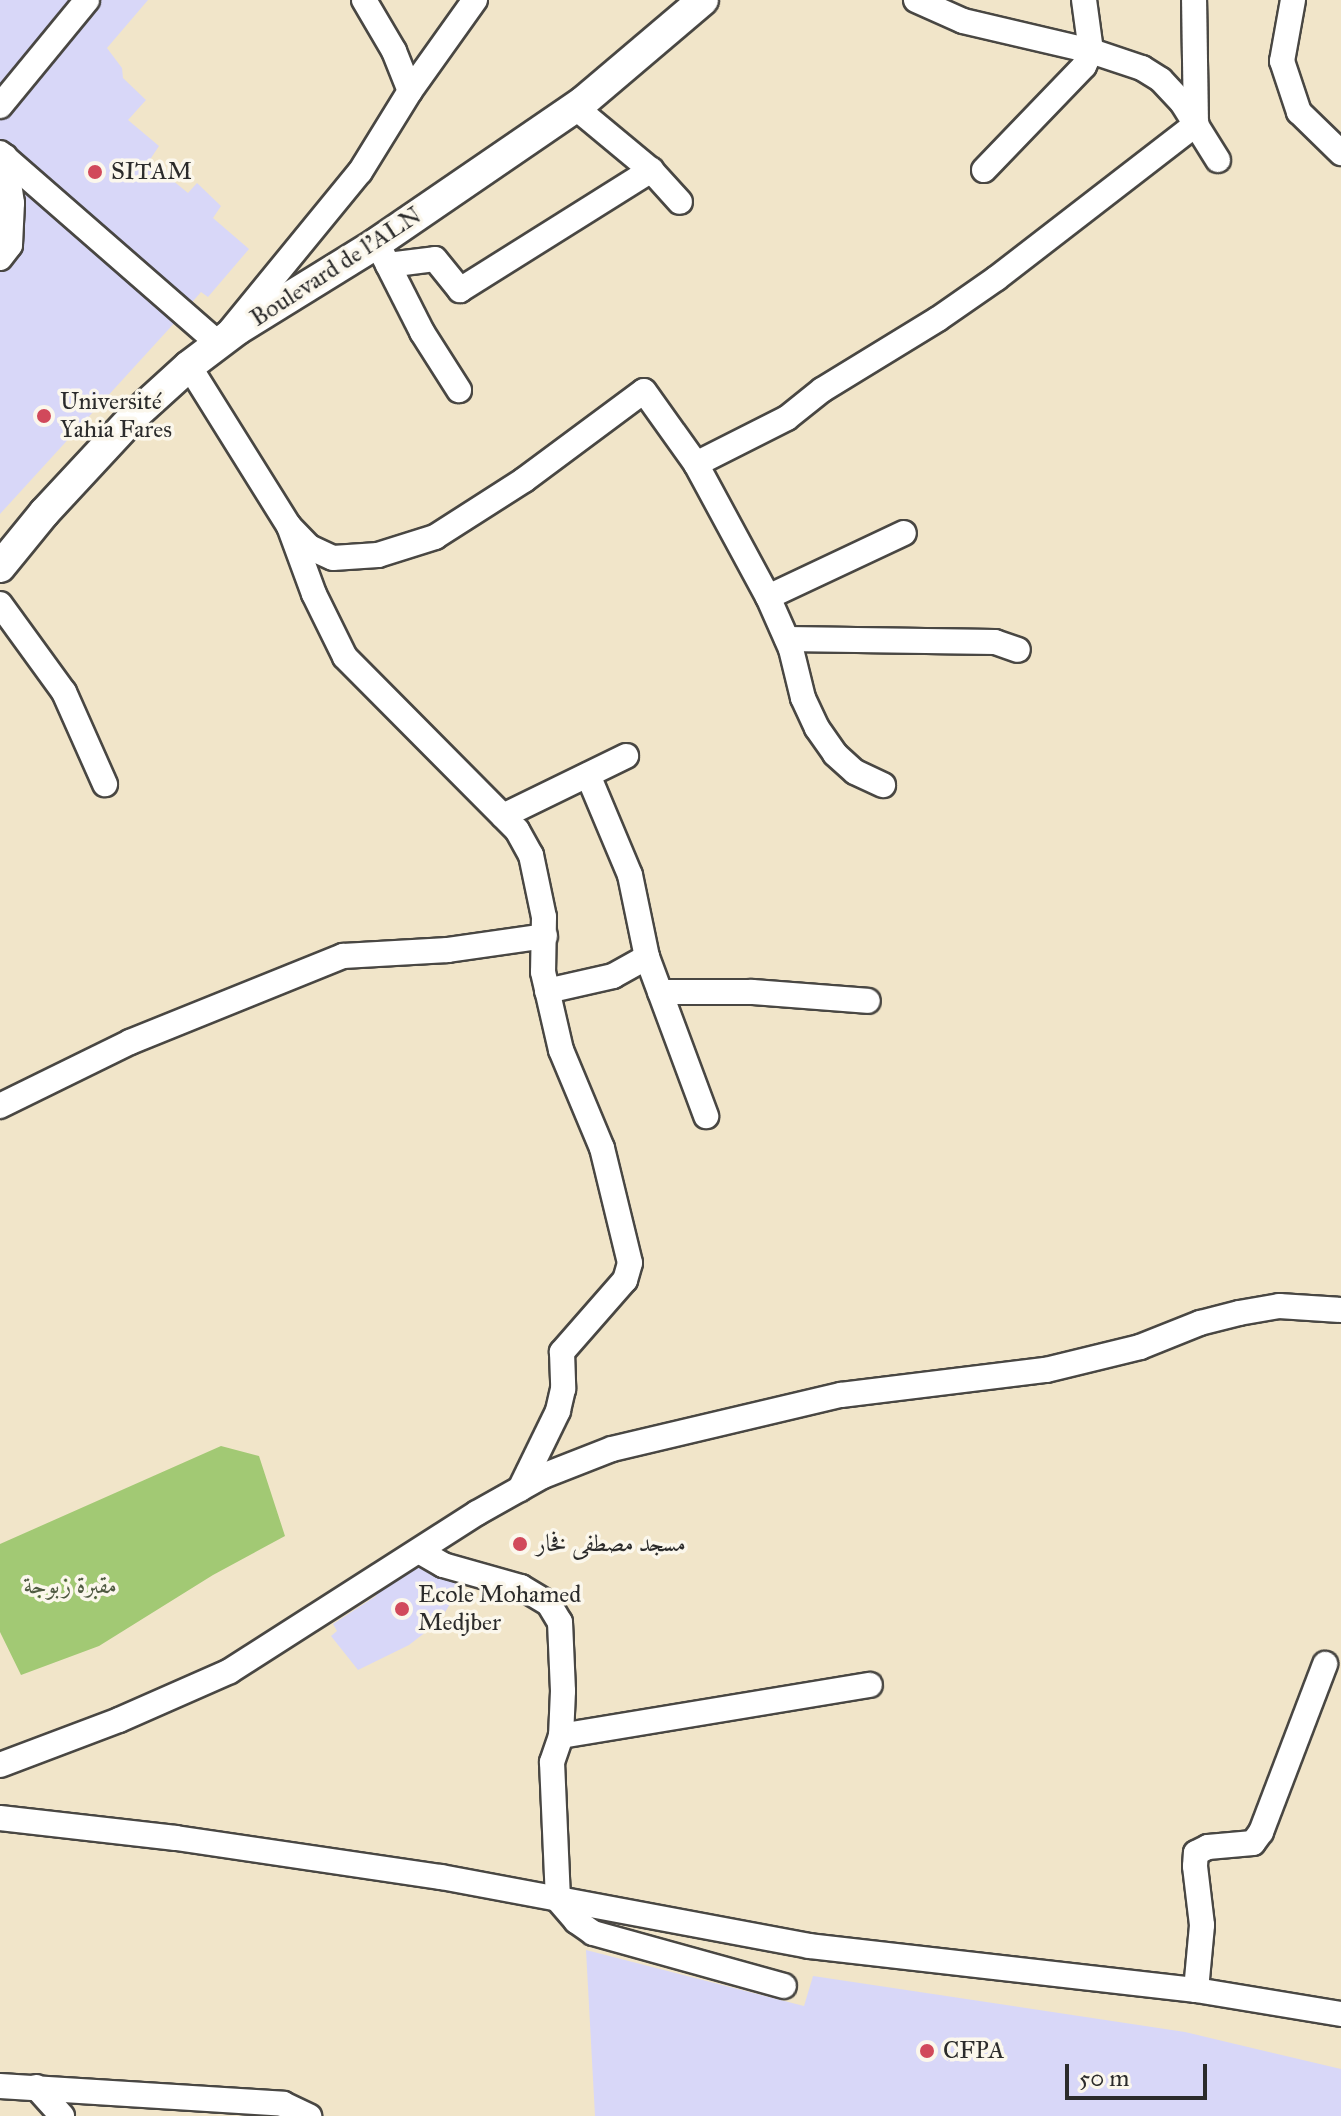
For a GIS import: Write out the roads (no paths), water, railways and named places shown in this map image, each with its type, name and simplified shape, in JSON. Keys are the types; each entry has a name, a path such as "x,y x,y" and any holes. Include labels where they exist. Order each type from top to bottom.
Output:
{"main road":[{"name":"Boulevard de l'ALN","path":"0,567 44,513 125,426 189,366 219,344 382,254 575,107 703,0"}],"street":[{"path":"0,106 87,0"},
{"path":"364,0 394,51 410,91"},
{"path":"3,155 219,344 360,172 410,91 475,0"},
{"path":"916,0 963,21 1091,51 1142,68 1161,80 1196,124 1218,160"},
{"path":"984,170 1084,66 1091,51 1084,0"},
{"path":"1194,0 1196,124"},
{"path":"1293,0 1282,61 1299,112 1341,153"},
{"path":"575,107 651,170 680,202"},
{"path":"696,464 787,418 822,390 950,311 1196,124"},
{"path":"0,258 10,245 12,203 3,155"},
{"path":"382,254 435,259 460,290 651,170"},
{"path":"382,254 422,332 459,390"},
{"path":"189,366 289,526 309,547 333,558 378,555 435,537 524,480 644,391 696,464 768,597 787,639 803,698 817,728 835,754 855,772 883,785"},
{"path":"289,526 314,594 345,657 517,830 531,855 545,936 543,972 561,1050 602,1148 630,1263 625,1280 562,1352 563,1389 558,1411 520,1489"},
{"path":"768,597 904,533"},
{"path":"0,604 64,692 105,784"},
{"path":"787,639 995,642 1018,650"},
{"path":"503,816 626,756"},
{"path":"588,775 630,875 647,957 706,1116"},
{"path":"0,1106 130,1042 343,956 448,950 545,936"},
{"path":"547,991 613,976 647,957"},
{"path":"660,992 752,992 868,1001"},
{"path":"0,1765 119,1720 230,1671 520,1489 612,1449 841,1395 1046,1370 1140,1347 1200,1323 1239,1313 1279,1306 1341,1310"},
{"path":"419,1551 443,1565 521,1587 549,1604 560,1622 561,1736 552,1762 558,1900 576,1921 593,1933 784,1986"},
{"path":"1196,1990 1202,1925 1196,1853 1208,1847 1253,1843 1261,1832 1325,1664"},
{"path":"561,1736 870,1685"},
{"path":"0,1818 176,1838 441,1877 809,1946 1196,1990 1341,2014"},
{"path":"0,2086 283,2104 309,2116"},
{"path":"36,2087 62,2116"}],"place":[{"name":"SITAM","path":"95,172"},
{"name":"Université Yahia Fares","path":"44,416"},
{"name":"مسجد مصطفى فخار","path":"520,1544"},
{"name":"Ecole Mohamed Medjber","path":"402,1609"},
{"name":"CFPA","path":"927,2051"}],"park label":[{"name":"مقبرة زبوجة","path":"70,1586"}]}
